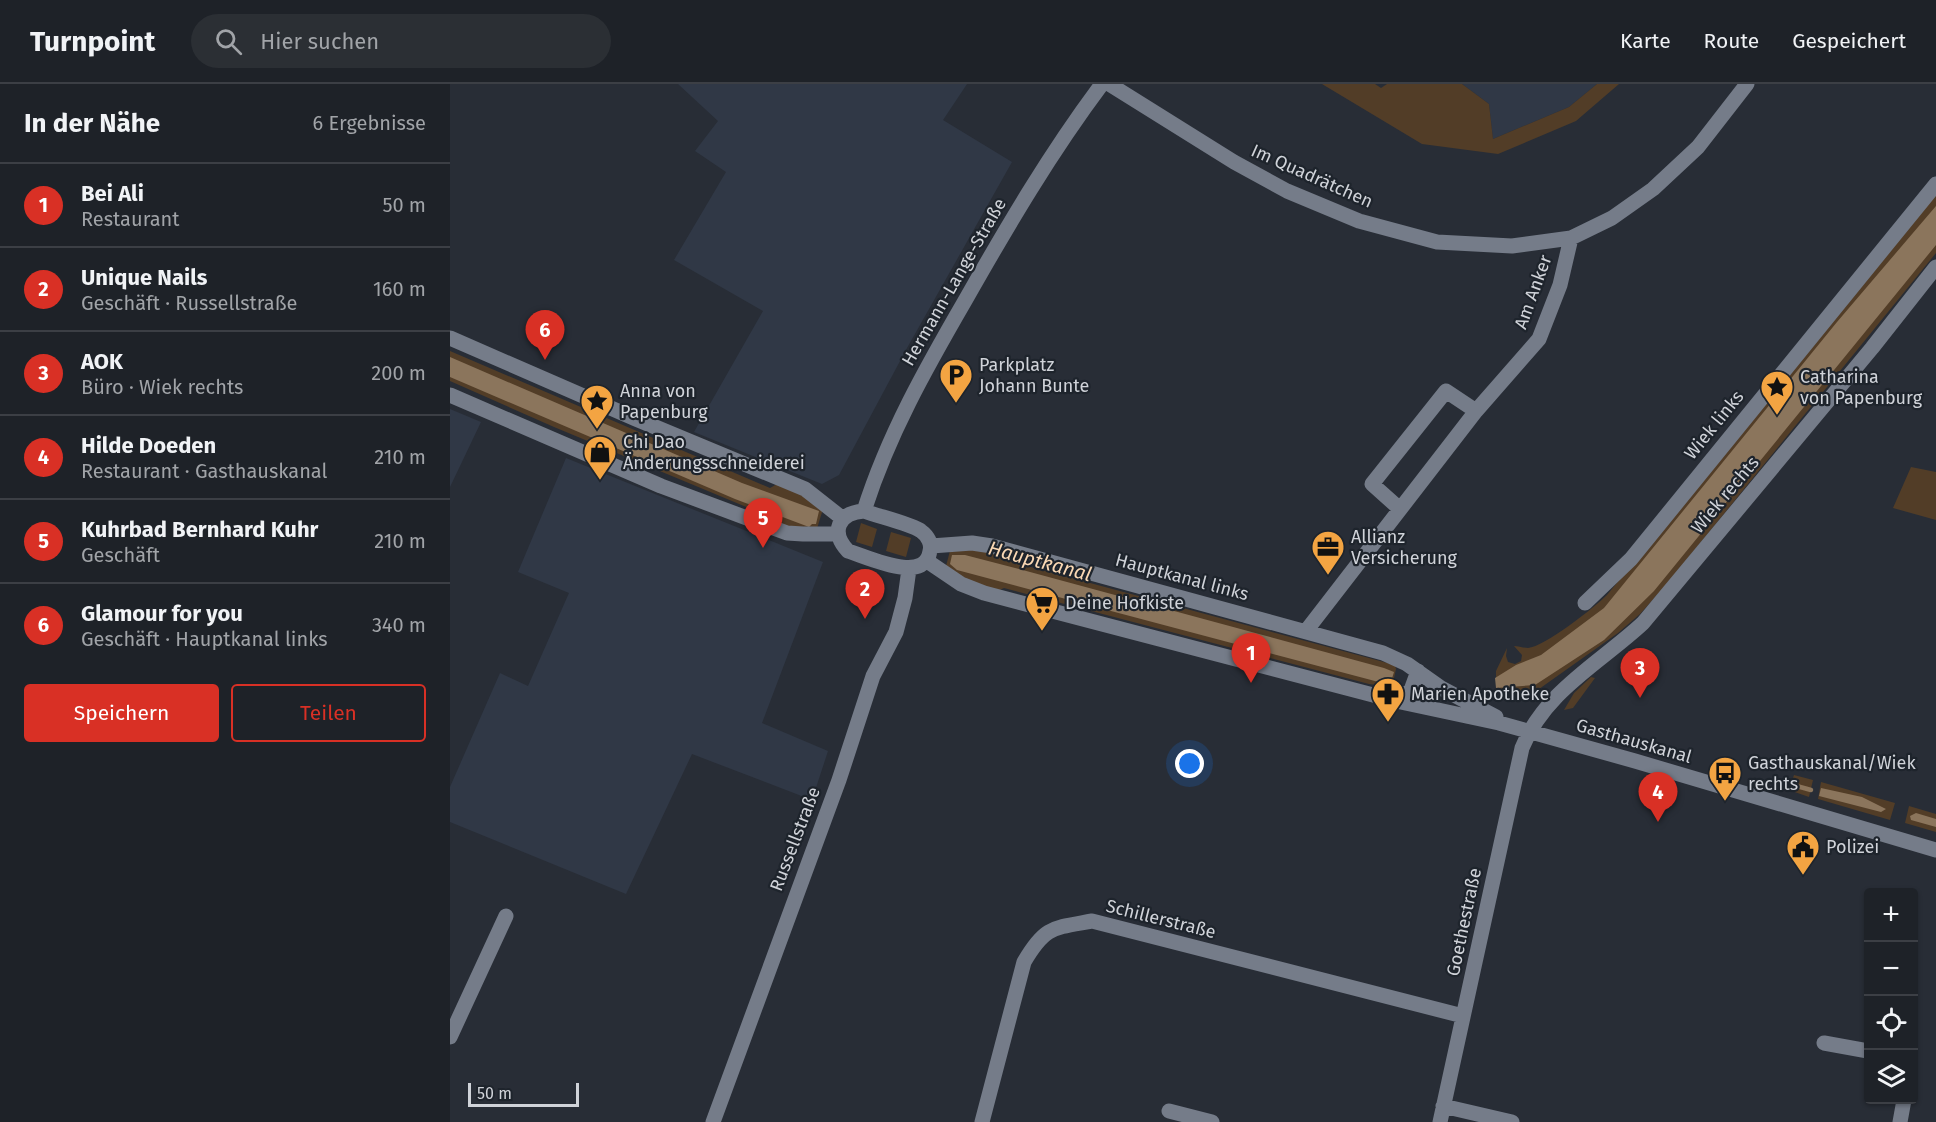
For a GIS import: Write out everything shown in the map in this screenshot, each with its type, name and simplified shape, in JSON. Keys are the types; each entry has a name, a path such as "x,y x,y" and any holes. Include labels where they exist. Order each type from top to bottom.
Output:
{"street":[{"name":"Hermann-Lange-Straße","path":"864,512 880,463 914,390 1010,223 1071,125 1102,84"},
{"name":"Im Quadrätchen","path":"1108,84 1234,162 1287,191 1359,220 1437,242 1512,246 1571,238 1612,218 1653,189 1698,147 1748,84"},
{"name":"Wiek links","path":"1586,603 1631,559 1936,184"},
{"name":"Am Anker","path":"1306,631 1476,411 1539,339 1560,285 1571,238"},
{"name":"Wiek rechts","path":"1528,732 1558,693 1619,646 1643,623 1865,357 1936,267"},
{"path":"450,338 805,489 842,518"},
{"path":"1400,509 1372,484 1446,391 1476,411"},
{"path":"450,395 661,486 787,532 838,534"},
{"path":"909,569 848,551 838,534 842,518 852,512 864,512 920,530 928,538 929,553 962,584 984,593 1396,701 1528,732"},
{"name":"Hauptkanal links","path":"909,569 920,567 929,553 972,543 992,546 1383,652 1475,707 1528,732"},
{"name":"Russellstraße","path":"713,1122 838,780 873,676 896,632 905,598 909,569"},
{"path":"1396,701 1411,690 1418,671"},
{"name":"Gasthauskanal","path":"1528,732 1936,850"},
{"name":"Goethestraße","path":"1440,1122 1522,748 1528,732"},
{"path":"450,1037 506,916"},
{"name":"Schillerstraße","path":"982,1122 1024,962 1037,941 1055,928 1092,921 1463,1016"},
{"path":"1824,1043 1864,1050"},
{"path":"1900,1122 1903,1104"},
{"path":"1443,1106 1512,1122"},
{"path":"1169,1111 1212,1122"}],"shaded area":[{"path":"678,84 967,84 943,120 1012,162 907,348 839,475 822,484 694,432 763,311 674,260 726,172 695,151 718,121"},
{"path":"1322,84 1375,84 1381,88 1387,84 1462,84 1489,104 1493,139 1569,107 1597,84 1619,84 1576,121 1498,154 1422,144"},
{"path":"1462,84 1597,84 1569,107 1493,139 1489,104"},
{"path":"1936,194 1936,253 1666,585 1640,614 1618,633 1532,694 1500,691 1496,688 1496,671 1507,648 1508,662 1515,664 1521,661 1522,655 1514,646 1528,648 1545,641 1581,617 1607,595"},
{"path":"1936,206 1936,245 1654,591 1604,640 1535,685 1496,688 1495,678 1516,665 1541,655 1604,608 1837,322"},
{"path":"450,351 770,488 779,483 793,489 823,509 816,532 784,529 780,521 450,381"},
{"path":"450,357 742,483 819,511 816,524 809,527 735,499 450,377"},
{"path":"450,409 481,422 450,487"},
{"path":"566,458 823,562 762,723 828,751 812,800 692,754 626,894 450,822 450,787 500,673 528,686 569,593 518,572"},
{"path":"1911,467 1936,472 1936,520 1893,508"},
{"path":"861,523 877,529 872,547 856,542"},
{"path":"891,532 911,538 906,557 886,551"},
{"path":"951,547 1007,553 1012,562 1395,665 1392,687 1369,684 1004,588 995,592 962,578 946,566"},
{"path":"952,555 965,555 1019,569 1394,672 1390,685 957,570 950,564"},
{"path":"1591,677 1595,678 1573,708 1564,710 1574,693"},
{"path":"1583,726 1587,728 1618,743 1578,732"},
{"path":"1794,775 1813,780 1809,797 1789,790"},
{"path":"1821,782 1895,803 1890,820 1818,799"},
{"path":"1821,788 1862,797 1886,809 1881,812 1819,796"},
{"path":"1909,806 1936,814 1936,832 1905,823"},
{"path":"1916,813 1936,819 1936,827 1911,820 1910,816"}],"waterway":[{"path":"1793,785 1811,790"}],"place":[{"name":"Glamour for you","path":"545,360"},
{"name":"Parkplatz Johann Bunte","path":"956,404"},
{"name":"Catharina von Papenburg","path":"1777,416"},
{"name":"Anna von Papenburg","path":"597,430"},
{"name":"Chi Dao Änderungsschneiderei","path":"600,481"},
{"name":"Kuhrbad Bernhard Kuhr","path":"763,548"},
{"name":"Allianz Versicherung","path":"1328,576"},
{"name":"Unique Nails","path":"865,619"},
{"name":"Deine Hofkiste","path":"1042,632"},
{"name":"Bei Ali","path":"1251,683"},
{"name":"AOK","path":"1640,698"},
{"name":"Marien Apotheke","path":"1388,723"},
{"name":"Gasthauskanal/Wiek rechts","path":"1725,802"},
{"name":"Hilde Doeden","path":"1658,822"},
{"name":"Polizei","path":"1803,876"}],"water label":[{"name":"Hauptkanal","path":"1040,561"}]}
